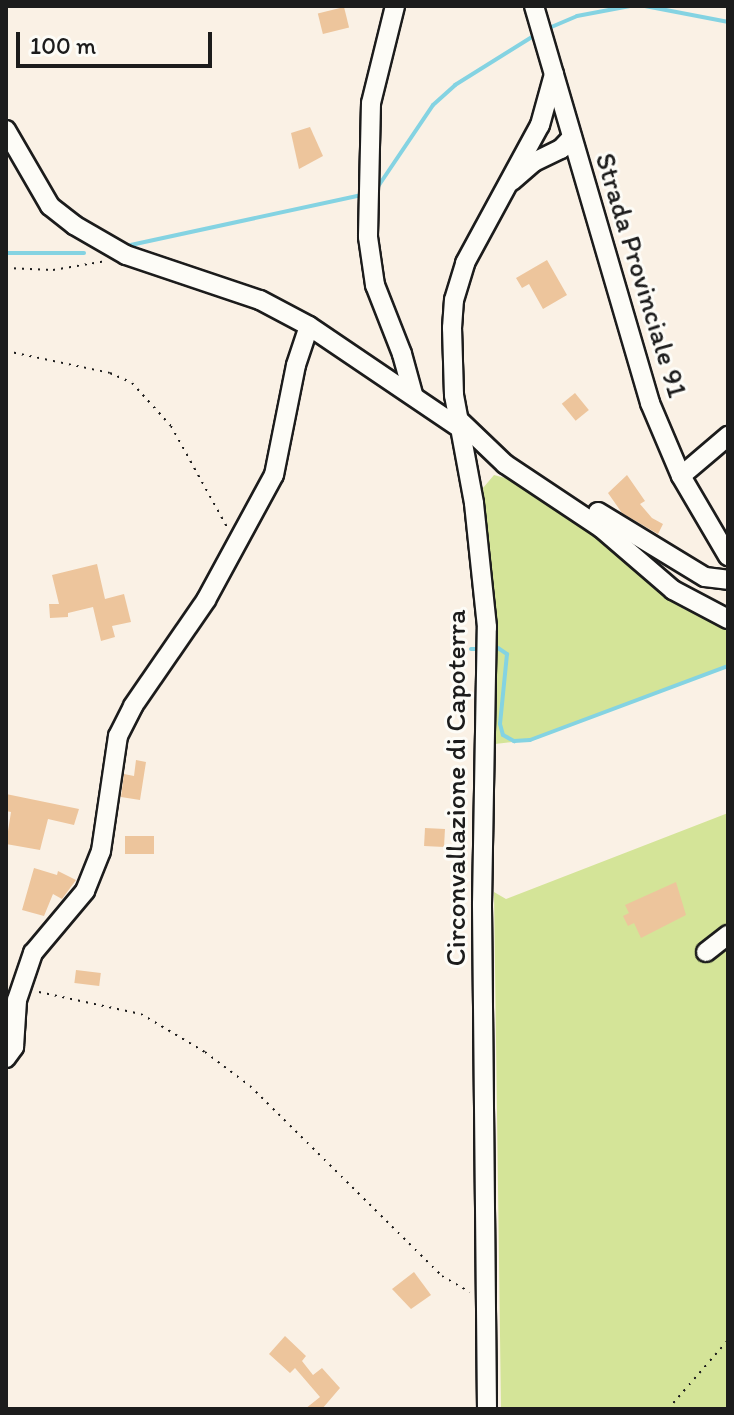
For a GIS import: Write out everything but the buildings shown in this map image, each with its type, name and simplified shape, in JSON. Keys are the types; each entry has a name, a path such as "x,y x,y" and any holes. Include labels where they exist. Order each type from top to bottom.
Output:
{"street":[{"path":"395,6 371,103 368,175 370,264 413,394"},
{"name":"Strada Provinciale 91","path":"534,6 643,381 681,476 726,557"},
{"name":"Circonvallazione di Capoterra","path":"487,1409 482,904 487,627 470,480 455,400 452,364 454,300 474,244 540,125 554,74"},
{"path":"540,125 569,129"},
{"path":"510,183 534,162 545,159 569,129"},
{"path":"6,130 50,206 74,225 126,255 260,300 309,326 460,425 507,465 601,528 656,577 689,600 725,615"},
{"path":"545,159 583,177"},
{"path":"6,1058 14,1047 21,989 33,953 85,891 101,851 118,736 133,706 206,600 274,475 296,365 309,326"},
{"path":"440,414 447,411 455,400"},
{"path":"681,476 728,436"},
{"path":"470,480 481,466 507,465 515,459 705,577 728,580"},
{"path":"656,577 672,558"},
{"path":"689,600 705,577"},
{"path":"706,952 728,935"}],"path":[{"path":"6,268 53,270 126,255"},
{"path":"6,351 110,373 132,383 171,426 224,523 239,539"},
{"path":"21,989 141,1014 205,1052 250,1086 442,1276 486,1298"},
{"path":"668,1409 728,1340"}],"green space":[{"path":"494,475 509,479 586,528 684,609 728,628 728,667 530,740 495,744 496,633 483,488"},
{"path":"728,813 728,1409 501,1409 494,892 506,899"}],"waterway":[{"path":"549,28 577,16 630,6"},
{"path":"645,6 728,22"},
{"path":"377,188 433,105 455,85 535,35"},
{"path":"126,246 361,195"},
{"path":"6,253 84,253"},
{"path":"498,648 507,654 500,724 503,735 514,741 530,740 728,666"},
{"path":"471,649 477,649"}]}
